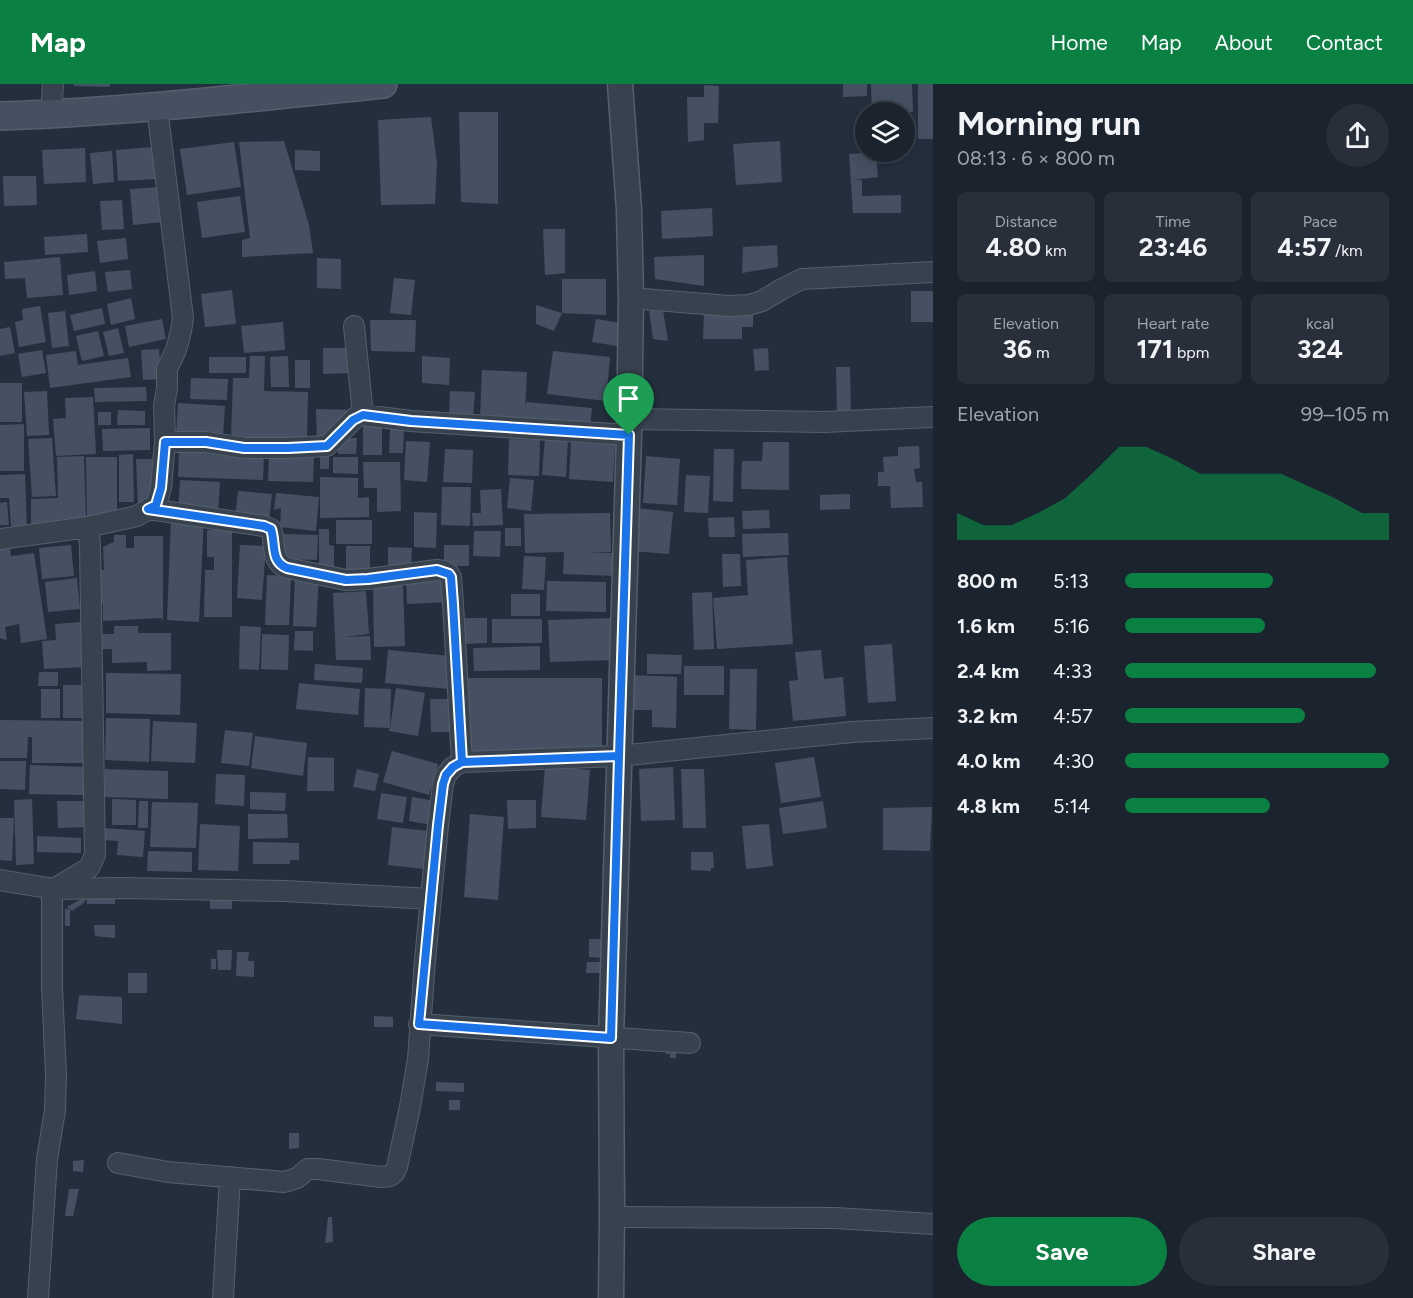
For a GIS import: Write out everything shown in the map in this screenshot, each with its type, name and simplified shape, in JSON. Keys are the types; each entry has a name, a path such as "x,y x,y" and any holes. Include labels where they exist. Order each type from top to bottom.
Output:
{"main road":[{"path":"0,116 51,115 157,107 383,84"}],"street":[{"path":"51,115 53,84"},
{"path":"611,1298 611,1038 631,298 629,210 620,84"},
{"path":"0,539 120,521 137,516 156,505 161,488 165,442 164,406 167,369 176,350 183,318 157,107"},
{"path":"631,298 729,306 762,302 802,279 933,273"},
{"path":"354,326 363,415"},
{"path":"165,442 206,442 244,448 327,446 353,420 363,415 411,421 629,427 933,417"},
{"path":"148,509 264,526 271,529 275,556 279,564 287,568 346,580 437,570 449,574 453,604 462,762"},
{"path":"38,1298 47,1159 55,1110 52,894 54,889 89,868 95,855 88,527"},
{"path":"118,1163 168,1172 284,1182 297,1178 308,1169 381,1178 394,1173 400,1155 418,1059 419,1024 443,784 446,775 462,762 619,756 852,732 933,728"},
{"path":"0,880 54,889 274,891 431,899"},
{"path":"419,1024 690,1043"},
{"path":"223,1298 230,1177"},
{"path":"612,1217 836,1218 933,1224"}],"building":[{"path":"74,84 110,84 110,87 74,86"},
{"path":"843,84 867,84 867,96 843,97"},
{"path":"871,84 912,84 913,102 872,102"},
{"path":"918,84 933,84 933,139 918,139"},
{"path":"704,85 719,86 718,123 704,123 704,140 688,142 687,97 704,97"},
{"path":"459,112 498,112 498,204 461,202"},
{"path":"431,117 437,163 435,204 381,205 378,120"},
{"path":"284,141 309,225 313,253 242,257 242,240 250,238 239,142"},
{"path":"780,141 782,182 736,185 733,144"},
{"path":"234,142 241,187 187,195 180,149"},
{"path":"154,147 157,179 118,181 116,150"},
{"path":"85,148 86,182 44,184 42,150"},
{"path":"295,150 320,151 320,171 295,170"},
{"path":"112,151 114,182 93,184 90,153"},
{"path":"849,154 855,154 855,162 877,162 878,177 852,180 862,180 862,196 901,195 901,213 853,213"},
{"path":"3,176 36,176 37,205 4,206"},
{"path":"160,187 163,222 133,225 130,189"},
{"path":"240,196 245,232 202,238 197,202"},
{"path":"122,200 124,229 102,230 100,201"},
{"path":"712,208 713,236 662,239 661,211"},
{"path":"543,229 565,229 565,273 545,275"},
{"path":"87,234 88,252 45,255 44,237"},
{"path":"126,238 128,259 100,263 97,241"},
{"path":"777,245 778,267 742,273 743,247"},
{"path":"704,255 704,286 655,279 654,257"},
{"path":"60,257 63,295 27,298 25,278 5,279 4,262"},
{"path":"317,258 341,259 341,289 317,288"},
{"path":"130,270 132,289 108,292 105,272"},
{"path":"95,271 97,291 69,295 67,275"},
{"path":"394,278 415,280 411,315 390,313"},
{"path":"562,279 606,279 606,315 562,313"},
{"path":"232,290 236,324 205,327 201,294"},
{"path":"911,291 933,291 933,322 911,322"},
{"path":"131,298 135,319 111,325 107,304"},
{"path":"536,305 562,313 554,331 536,324"},
{"path":"40,306 46,342 19,347 15,322 23,320 22,309"},
{"path":"102,308 105,324 74,331 70,315"},
{"path":"663,310 668,341 653,339 649,311"},
{"path":"65,311 69,346 52,348 48,313"},
{"path":"704,312 753,313 753,327 742,327 742,339 703,339"},
{"path":"162,319 166,339 129,347 125,326"},
{"path":"596,319 627,324 623,347 592,342"},
{"path":"370,320 416,320 415,352 371,351"},
{"path":"283,322 285,350 244,353 241,326"},
{"path":"10,327 15,353 0,356 0,329"},
{"path":"118,328 124,353 109,356 103,332"},
{"path":"98,331 104,356 82,361 76,336"},
{"path":"323,348 351,348 351,373 323,374"},
{"path":"768,348 769,370 755,371 753,349"},
{"path":"159,349 161,379 143,380 141,350"},
{"path":"42,350 46,373 22,377 18,354"},
{"path":"76,351 78,365 128,358 131,377 50,388 46,355"},
{"path":"553,351 610,357 606,401 547,394"},
{"path":"250,356 265,356 264,391 308,392 307,440 231,438 233,378 249,378"},
{"path":"288,356 289,387 271,387 270,357"},
{"path":"422,356 450,358 449,385 422,383"},
{"path":"209,357 246,357 246,373 209,373"},
{"path":"295,360 310,360 310,388 295,388"},
{"path":"836,367 850,367 851,415 837,415"},
{"path":"482,370 527,372 525,411 526,402 592,408 590,427 480,418"},
{"path":"191,378 228,379 227,400 190,399"},
{"path":"0,383 22,383 22,422 0,422"},
{"path":"146,387 147,401 95,402 94,388"},
{"path":"47,391 49,435 27,436 24,392"},
{"path":"450,391 475,392 473,419 449,418"},
{"path":"93,397 96,454 56,456 53,419 66,418 65,398"},
{"path":"178,403 225,406 223,437 176,434"},
{"path":"316,409 355,410 317,443"},
{"path":"118,410 145,411 145,425 117,425"},
{"path":"98,412 111,412 111,425 98,425"},
{"path":"24,424 24,471 0,471 0,425"},
{"path":"363,426 382,426 382,455 363,455"},
{"path":"150,428 150,450 103,451 102,429"},
{"path":"390,429 404,429 403,453 389,453"},
{"path":"545,437 568,439 566,477 542,475"},
{"path":"52,438 56,496 32,497 28,439"},
{"path":"338,438 357,438 356,454 338,454"},
{"path":"509,439 540,440 539,476 508,475"},
{"path":"406,441 430,442 427,482 404,480"},
{"path":"571,442 615,445 613,482 569,479"},
{"path":"763,442 789,442 789,490 741,489 742,461 762,461"},
{"path":"919,446 920,468 914,469 916,482 922,482 923,507 891,508 890,486 878,486 878,472 884,472 883,457 898,456 898,447"},
{"path":"445,449 473,450 472,483 443,482"},
{"path":"714,449 734,449 733,502 713,501"},
{"path":"179,450 264,454 263,480 178,477"},
{"path":"133,454 134,502 119,502 119,455"},
{"path":"297,454 314,455 313,482 268,481 269,457 297,458"},
{"path":"320,454 329,454 329,469 320,469"},
{"path":"84,456 86,519 59,520 58,524 31,524 31,499 58,498 57,457"},
{"path":"646,456 680,459 677,505 643,503"},
{"path":"86,457 117,457 117,517 87,519"},
{"path":"333,457 358,457 358,474 333,473"},
{"path":"136,459 153,459 154,492 146,502 138,507"},
{"path":"363,462 400,462 401,511 377,512 377,488 364,488"},
{"path":"25,474 27,526 11,526 9,498 0,498 0,475"},
{"path":"686,475 710,476 708,513 684,512"},
{"path":"320,477 358,478 358,498 369,497 369,517 320,518"},
{"path":"510,478 534,480 531,511 507,508"},
{"path":"180,480 220,482 218,513 178,511"},
{"path":"442,487 471,487 470,526 441,525"},
{"path":"501,489 503,525 473,526 472,513 481,513 480,490"},
{"path":"238,491 272,494 269,522 235,519"},
{"path":"276,493 319,497 316,531 280,527 281,508 274,510"},
{"path":"850,494 850,509 820,510 820,495"},
{"path":"7,502 9,525 0,525 0,503"},
{"path":"636,508 673,512 669,554 632,551"},
{"path":"769,510 770,528 743,529 742,511"},
{"path":"414,512 437,513 436,548 414,547"},
{"path":"610,513 611,552 585,553 617,553 616,576 563,574 564,552 525,553 524,514"},
{"path":"734,517 735,537 709,537 708,518"},
{"path":"171,518 204,519 199,622 167,620"},
{"path":"336,520 372,520 372,544 336,544"},
{"path":"505,528 521,528 521,546 505,546"},
{"path":"319,529 329,529 329,545 334,546 334,570 319,570"},
{"path":"207,530 232,530 232,617 204,617 205,570 214,570 214,557 207,557"},
{"path":"474,531 501,531 500,557 473,556"},
{"path":"788,533 789,555 743,557 742,534"},
{"path":"282,534 318,535 317,560 281,559"},
{"path":"114,535 126,535 126,548 134,548 134,536 163,536 163,621 161,618 103,621 103,604 98,605 96,570 104,570 103,547 114,542"},
{"path":"71,545 74,576 42,579 39,548"},
{"path":"240,545 266,546 262,600 237,598"},
{"path":"444,545 469,545 469,566 444,566"},
{"path":"10,546 11,556 34,553 47,639 21,643 19,624 5,627 7,640 0,638 0,547"},
{"path":"346,546 370,546 370,576 346,576"},
{"path":"388,547 412,548 411,569 388,568"},
{"path":"722,554 740,554 741,586 723,587"},
{"path":"524,556 546,557 544,590 522,589"},
{"path":"787,557 793,644 717,649 713,598 748,595 746,560"},
{"path":"267,575 291,576 289,625 265,625"},
{"path":"295,576 319,576 316,627 293,626"},
{"path":"447,577 448,602 407,604 406,579"},
{"path":"77,578 80,609 48,612 45,582"},
{"path":"547,581 606,582 606,612 546,611"},
{"path":"403,583 405,646 374,647 373,584"},
{"path":"366,591 369,634 344,637 370,636 371,660 336,660 333,593"},
{"path":"712,592 714,649 694,650 692,593"},
{"path":"511,594 540,594 540,616 511,616"},
{"path":"462,618 487,618 487,643 464,644"},
{"path":"612,618 613,660 550,662 548,620"},
{"path":"492,619 542,619 542,643 492,643"},
{"path":"83,622 85,667 44,669 42,641 56,640 55,624"},
{"path":"114,626 138,626 138,633 171,633 171,670 147,671 147,662 112,663 112,649 99,649 99,634 114,634"},
{"path":"240,626 261,627 259,670 239,669"},
{"path":"295,631 313,631 313,651 294,650"},
{"path":"262,634 289,635 288,670 261,669"},
{"path":"892,644 896,701 868,703 864,646"},
{"path":"540,646 540,670 474,671 473,648"},
{"path":"388,650 451,656 448,689 385,683"},
{"path":"821,650 824,679 843,677 846,716 793,721 789,681 798,680 795,652"},
{"path":"647,654 682,655 681,674 647,674"},
{"path":"315,664 363,668 362,683 314,680"},
{"path":"684,666 724,666 724,695 684,695"},
{"path":"730,669 757,669 756,730 729,729"},
{"path":"39,672 58,672 58,686 38,686"},
{"path":"106,673 181,674 180,715 106,713"},
{"path":"632,675 677,677 676,728 652,727 652,710 631,710"},
{"path":"465,678 602,678 602,755 474,755 466,742"},
{"path":"299,683 360,689 358,715 296,709"},
{"path":"63,685 83,685 82,718 63,718"},
{"path":"365,688 391,689 390,728 364,727"},
{"path":"396,688 425,693 418,736 389,731"},
{"path":"41,689 60,689 60,718 41,718"},
{"path":"430,699 453,699 454,732 431,732"},
{"path":"106,718 150,719 149,762 105,760"},
{"path":"0,720 88,721 88,763 32,763 32,737 28,737 27,758 0,758"},
{"path":"153,721 197,723 195,763 151,761"},
{"path":"225,730 253,733 249,766 221,763"},
{"path":"255,736 307,743 303,776 251,768"},
{"path":"392,751 438,764 429,795 383,782"},
{"path":"308,757 334,758 334,791 307,791"},
{"path":"814,757 821,797 781,803 775,763"},
{"path":"0,761 26,761 25,790 0,789"},
{"path":"30,765 84,767 84,795 29,794"},
{"path":"545,766 590,770 586,820 541,817"},
{"path":"673,767 675,820 641,821 639,769"},
{"path":"105,769 168,771 168,799 104,797"},
{"path":"357,769 379,774 375,791 353,787"},
{"path":"681,769 704,769 706,828 683,828"},
{"path":"216,774 245,775 244,806 215,804"},
{"path":"250,792 286,793 285,811 250,809"},
{"path":"381,793 407,797 403,823 377,819"},
{"path":"412,797 436,801 433,825 409,821"},
{"path":"32,799 34,864 16,865 14,800"},
{"path":"112,799 136,800 136,825 112,825"},
{"path":"507,800 536,800 536,828 508,829"},
{"path":"57,801 85,801 86,827 58,828"},
{"path":"139,801 148,801 148,828 138,828"},
{"path":"823,801 827,828 783,834 779,808"},
{"path":"152,802 198,803 196,848 150,847"},
{"path":"932,807 930,851 883,850 883,808"},
{"path":"248,814 287,814 288,838 248,839"},
{"path":"470,814 504,817 498,900 464,897"},
{"path":"0,818 14,818 12,861 0,860"},
{"path":"200,824 240,826 238,871 198,870"},
{"path":"769,824 773,866 746,869 742,826"},
{"path":"392,827 428,831 424,869 388,865"},
{"path":"105,828 145,831 143,857 117,855 118,841 104,840"},
{"path":"37,836 81,838 81,853 37,852"},
{"path":"253,842 299,843 299,860 290,860 290,864 253,864"},
{"path":"148,851 192,852 192,872 147,871"},
{"path":"691,852 713,852 714,868 711,868 711,871 691,870"},
{"path":"86,893 115,893 115,904 87,904"},
{"path":"85,897 85,902 72,911 67,907"},
{"path":"232,898 232,909 210,909 210,899"},
{"path":"65,909 70,909 70,926 65,926"},
{"path":"94,925 115,925 115,938 95,936"},
{"path":"589,939 605,939 606,958 589,957"},
{"path":"217,950 232,950 231,970 218,970"},
{"path":"237,952 249,952 248,961 254,961 254,977 236,976"},
{"path":"211,959 216,959 216,969 211,969"},
{"path":"587,962 604,962 604,973 586,973"},
{"path":"128,973 147,973 147,993 128,993"},
{"path":"79,995 122,997 122,1024 76,1019"},
{"path":"374,1016 393,1017 393,1027 374,1027"},
{"path":"666,1047 676,1047 676,1058 670,1058 670,1054 666,1054"},
{"path":"436,1082 464,1083 464,1092 436,1091"},
{"path":"449,1100 460,1100 460,1110 449,1110"},
{"path":"289,1133 299,1133 299,1148 289,1149"},
{"path":"84,1160 83,1172 73,1171 73,1161"},
{"path":"69,1189 79,1189 73,1216 65,1216"},
{"path":"328,1217 332,1217 333,1242 325,1243"}],"route":[{"path":"629,435 411,421 363,415 356,417 327,446 244,448 206,442 165,442 161,488 156,505 148,509 264,526 271,529 273,533 275,556 279,564 287,568 346,580 437,570 449,574 453,604 462,762 619,756 611,1038 419,1024 438,825 446,775 462,762 540,759 619,756 629,435"}]}
